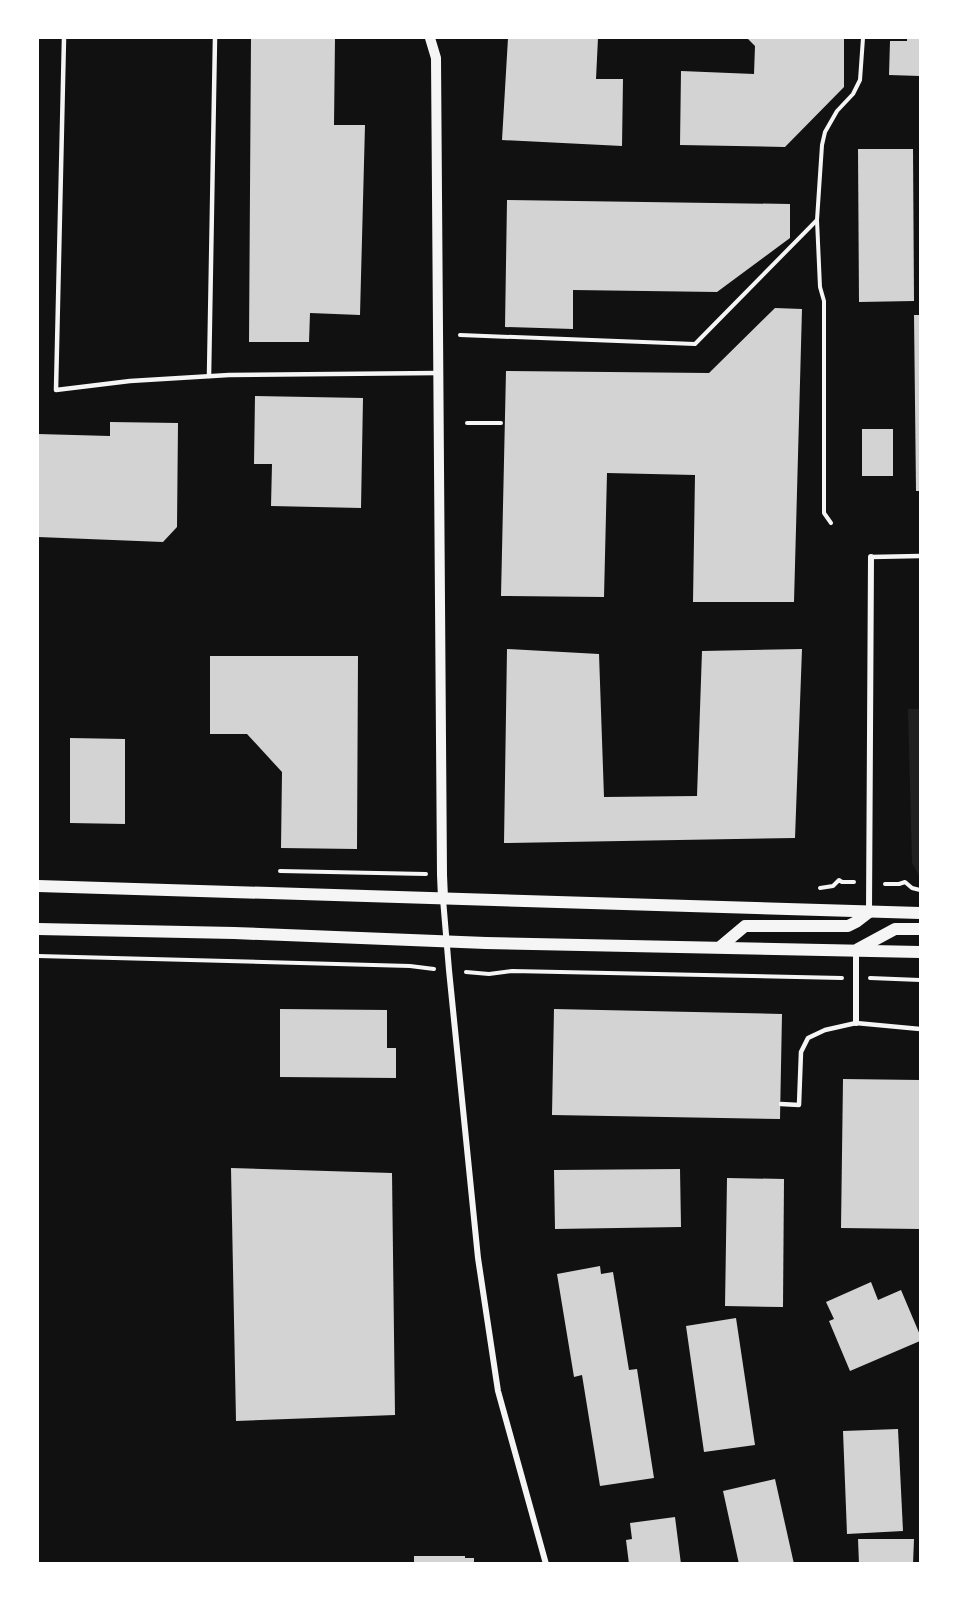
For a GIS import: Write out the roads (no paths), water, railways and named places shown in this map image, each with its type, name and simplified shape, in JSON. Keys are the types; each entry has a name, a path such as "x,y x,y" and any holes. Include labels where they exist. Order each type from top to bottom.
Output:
{"main road":[{"path":"38,886 921,913"},
{"path":"720,947 745,926 848,926 869,912"},
{"path":"38,928 446,942 921,952"},
{"path":"856,950 895,929 921,929"}],"street":[{"path":"430,38 436,58 442,875 446,942 478,1258 498,1391 546,1563"},
{"path":"869,912 871,557"},
{"path":"856,950 856,1023"}],"lane":[{"path":"64,38 56,390 130,381 209,376 438,373"},
{"path":"209,376 215,38"},
{"path":"871,557 921,556"},
{"path":"781,1104 799,1105 801,1052 808,1038 825,1030 856,1023 921,1029"}]}
